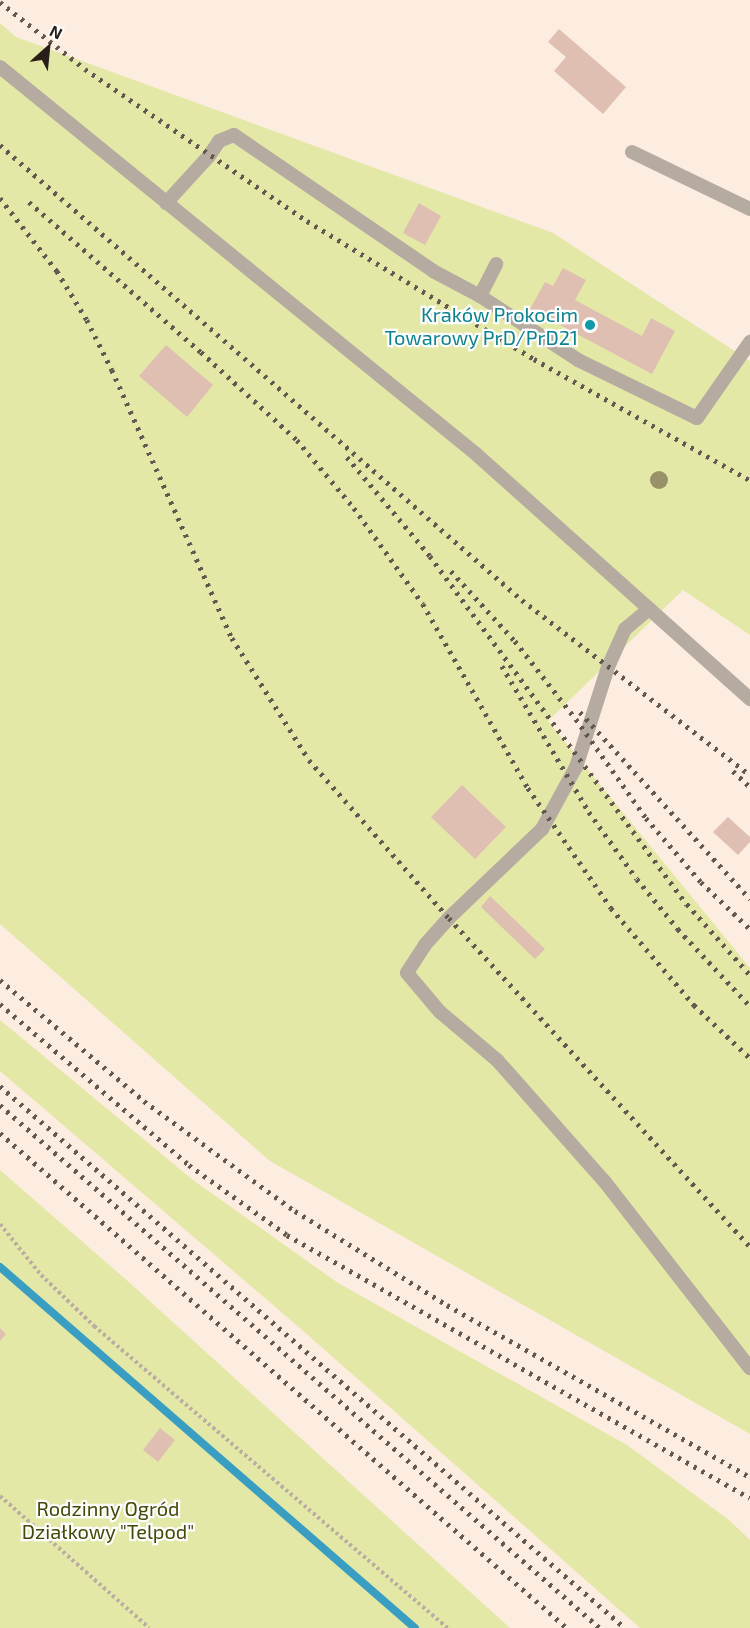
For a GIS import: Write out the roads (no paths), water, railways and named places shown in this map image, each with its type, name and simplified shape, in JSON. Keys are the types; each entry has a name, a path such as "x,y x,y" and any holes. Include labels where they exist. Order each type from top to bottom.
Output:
{"lane":[{"path":"0,67 476,454 750,699"},
{"path":"165,203 209,156 219,141 234,135 246,140 433,271 480,296 578,360 697,417 750,342"},
{"path":"632,152 750,209"},
{"path":"480,296 496,264"},
{"path":"649,609 625,629 608,667 576,767 542,829 449,918 425,945 407,974 440,1012 497,1060 605,1182 750,1368"}],"waterway":[{"path":"0,1267 415,1628"}],"railway":[{"path":"0,2 85,69 307,221 534,359 750,480"},
{"path":"0,145 522,600 750,775"},
{"path":"0,198 57,271 87,320 112,370 232,638 309,760 449,918 750,1246"},
{"path":"29,202 201,352 297,440 354,508 423,604 528,788 611,908 694,1005 750,1058"},
{"path":"347,457 430,556 687,904 750,975"},
{"path":"451,571 515,641 576,719 646,818 701,882 750,929"},
{"path":"502,666 589,812 637,879 678,929 750,1006"},
{"path":"580,712 750,899"},
{"path":"733,771 750,787"},
{"path":"0,980 144,1101 295,1211 447,1305 750,1477"},
{"path":"0,1004 189,1165 287,1235 750,1498"},
{"path":"0,1086 625,1628"},
{"path":"0,1105 600,1628"},
{"path":"0,1133 567,1628"}],"place":[{"name":"Kraków Prokocim Towarowy PrD/PrD21","path":"590,325"}],"park label":[{"name":"Rodzinny Ogród Działkowy \"Telpod\"","path":"108,1520"}]}
